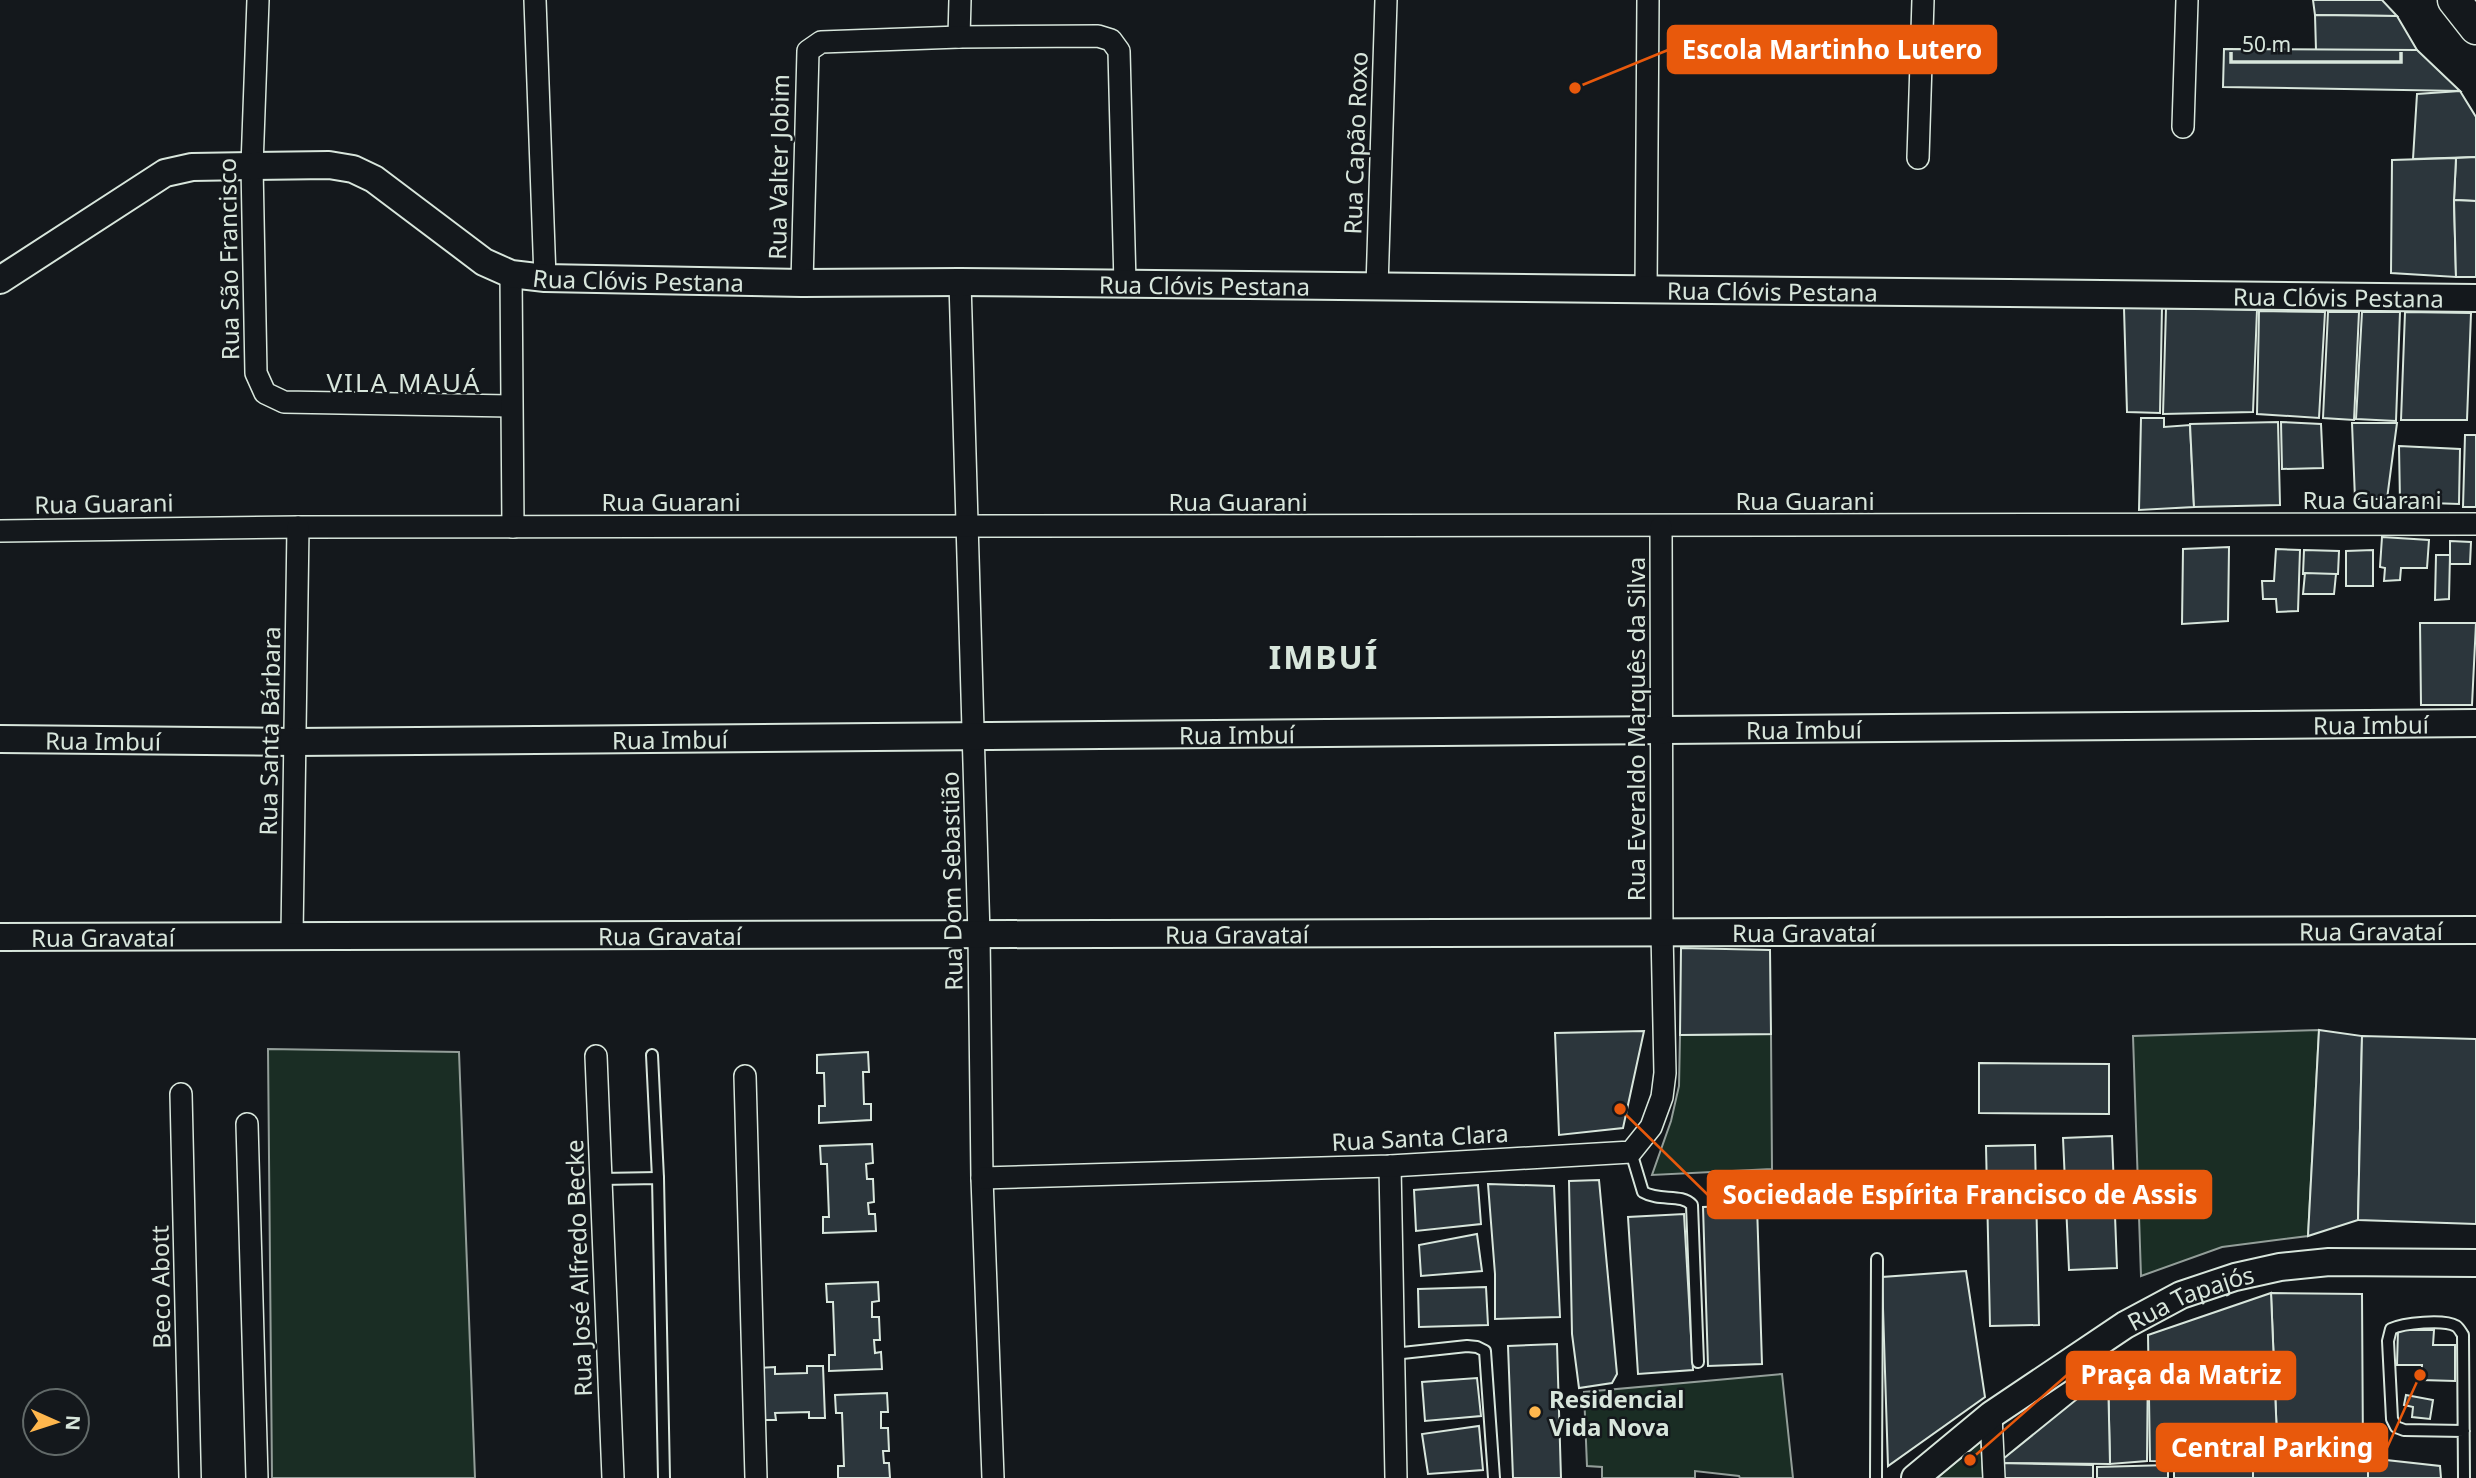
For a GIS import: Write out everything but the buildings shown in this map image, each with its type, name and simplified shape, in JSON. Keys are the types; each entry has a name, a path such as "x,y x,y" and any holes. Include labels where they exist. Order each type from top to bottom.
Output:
{"main road":[{"path":"2454,0 2476,28"}],"street":[{"name":"Rua São Francisco","path":"258,0 252,166 256,373 265,393 284,402 511,407"},
{"path":"535,0 545,278"},
{"path":"960,0 958,37 1098,36 1111,40 1119,51 1125,284"},
{"name":"Rua Capão Roxo","path":"1377,287 1386,0"},
{"path":"1646,290 1648,0"},
{"path":"1918,158 1923,0"},
{"path":"2183,127 2187,0"},
{"name":"Rua Valter Jobim","path":"802,283 808,51 821,42 958,37"},
{"name":"Rua Clóvis Pestana","path":"0,280 165,173 192,167 329,165 353,169 374,180 484,262 511,274 545,278 802,283 960,282 2476,298"},
{"path":"511,274 513,527"},
{"name":"Rua Dom Sebastião","path":"960,282 979,935 982,1178 993,1478"},
{"name":"Rua Guarani","path":"0,531 298,527 2476,524"},
{"name":"Rua Santa Bárbara","path":"292,936 298,527"},
{"name":"Rua Everaldo Marquês da Silva","path":"1661,527 1661,932"},
{"name":"Rua Imbuí","path":"0,739 295,742 2476,723"},
{"name":"Rua Gravataí","path":"0,937 2476,930"},
{"path":"1631,1152 1651,1127 1662,1097 1665,1073 1661,932"},
{"name":"Rua José Alfredo Becke","path":"596,1056 613,1478"},
{"path":"745,1076 756,1478"},
{"name":"Beco Abott","path":"181,1094 190,1478"},
{"path":"247,1124 257,1478"},
{"name":"Rua Santa Clara","path":"982,1178 1390,1166 1631,1152"},
{"path":"1390,1166 1396,1478"},
{"name":"Rua Tapajós","path":"1915,1478 1991,1415 2125,1325 2181,1295 2235,1276 2280,1267 2329,1262 2476,1263"},
{"path":"1991,1415 1994,1478"}],"lane":[{"path":"652,1055 658,1178 664,1478"},
{"path":"1631,1152 1643,1192 1653,1197 1684,1199 1692,1205 1698,1362"},
{"path":"601,1179 658,1178"},
{"path":"1876,1478 1877,1259"},
{"path":"2464,1431 2404,1430 2396,1427 2392,1419 2390,1393 2388,1341 2391,1329 2401,1324 2447,1323 2458,1326 2463,1335 2464,1431 2464,1478"},
{"path":"1393,1353 1467,1346 1485,1351 1494,1478"}],"green space":[{"path":"2319,1030 2308,1236 2222,1247 2141,1276 2133,1036"},
{"path":"1771,1034 1772,1169 1652,1175 1671,1121 1679,1086 1680,1035"},
{"path":"268,1049 459,1052 475,1478 272,1478"},
{"path":"1782,1374 1793,1478 1740,1478 1695,1471 1695,1478 1602,1478 1602,1467 1587,1466 1584,1392"},
{"path":"1981,1441 1983,1478 1937,1478"}],"place":[{"name":"Escola Martinho Lutero","path":"1575,88"},
{"name":"Sociedade Espírita Francisco de Assis","path":"1620,1109"},
{"name":"Central Parking","path":"2420,1375"},
{"name":"Residencial Vida Nova","path":"1535,1412"},
{"name":"Praça da Matriz","path":"1970,1460"}],"district":[{"name":"VILA MAUÁ","path":"404,382"},
{"name":"IMBUÍ","path":"1324,656"}]}
